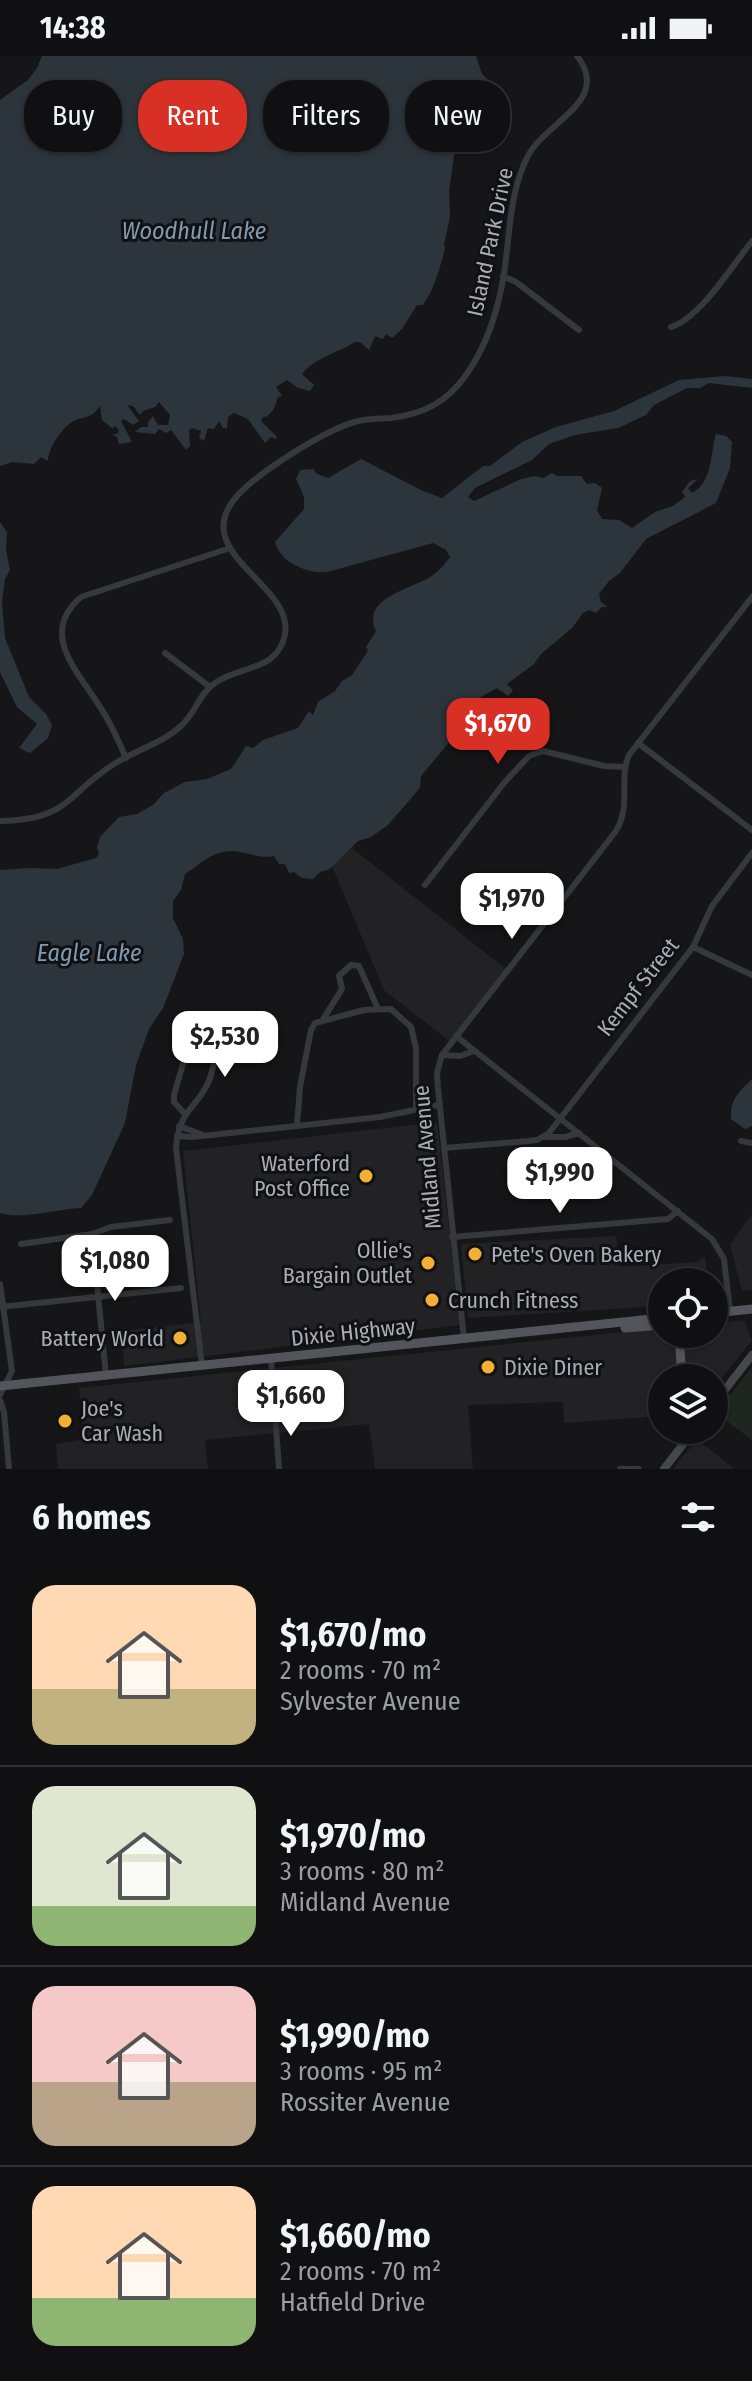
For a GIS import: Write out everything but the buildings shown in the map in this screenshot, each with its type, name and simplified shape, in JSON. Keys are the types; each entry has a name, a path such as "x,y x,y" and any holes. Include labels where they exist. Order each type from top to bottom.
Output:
{"main road":[{"path":"730,1311 752,1309"},
{"name":"Dixie Highway","path":"1,1389 106,1375 648,1319"},
{"path":"583,1326 595,1331 648,1326"},
{"path":"728,1386 752,1355"},
{"path":"664,1469 683,1444"}],"street":[{"name":"Island Park Drive","path":"230,548 225,527 231,505 267,472 335,429 365,420 421,412 449,396 483,347 494,321 521,169 537,142 570,112 588,87 587,70 577,56"},
{"path":"671,327 681,323 702,304 752,241"},
{"path":"503,276 516,282 579,330"},
{"path":"0,821 46,816 65,805 101,773 161,742 182,725 210,687 227,675 268,662 285,634 283,615 275,599 240,564 230,548 81,597 67,612 61,631 68,658 105,714 126,758"},
{"name":"Midland Avenue","path":"464,1339 439,1105 437,1073 442,1055 616,831 625,810 625,767 638,743 752,597"},
{"path":"165,653 210,687"},
{"path":"638,743 752,830"},
{"path":"425,885 504,783 529,756 543,751 604,766 625,767"},
{"name":"Kempf Street","path":"544,1137 693,947 712,906 752,853"},
{"path":"693,947 752,975"},
{"path":"322,1021 342,989 339,976 351,965 359,966 378,1009"},
{"path":"297,1125 306,1051 315,1023 364,1010 391,1009 411,1027 416,1048 416,1109"},
{"path":"202,1366 177,1136 185,1114 207,1084 215,1059 222,1049 234,1040 253,1034"},
{"path":"456,1036 712,1239 722,1253 728,1276 730,1311"},
{"path":"185,1114 174,1102 174,1095 190,1040"},
{"path":"442,1055 460,1056 474,1051"},
{"path":"177,1136 380,1117 439,1105"},
{"path":"179,1126 203,1135"},
{"path":"444,1148 565,1137 579,1133"},
{"path":"741,1141 752,1143"},
{"path":"452,1237 668,1219 678,1211"},
{"path":"21,1244 92,1234 104,1228 170,1220"},
{"path":"92,1234 106,1375"},
{"path":"0,1284 12,1371 1,1389 9,1469"},
{"path":"2,1307 181,1288"},
{"path":"0,1340 9,1339"},
{"path":"271,1358 279,1469"},
{"path":"620,1469 639,1469"}],"shaded area":[{"path":"352,848 506,969 449,1041 384,990 332,866"},
{"path":"437,1122 460,1325 124,1366 121,1331 201,1322 183,1151"},
{"path":"752,1214 752,1290 742,1291 730,1244"},
{"path":"616,1236 620,1267 697,1262 705,1257 707,1268 648,1268 648,1307 468,1318 461,1244"},
{"path":"744,1320 752,1340 728,1370 728,1364 648,1364 648,1417 564,1423 563,1402 468,1405 473,1469 375,1469 369,1424 205,1440 208,1469 58,1469 56,1444 84,1439 79,1388 648,1329 648,1348 728,1348 728,1322"},
{"path":"752,1367 752,1440 728,1422 728,1398"},
{"path":"693,1444 703,1444 734,1469 673,1469"}],"water":[{"name":"Woodhull Lake","path":"42,56 476,56 482,74 488,80 405,80 405,152 455,152 445,249 427,299 423,305 417,305 402,329 392,338 386,334 383,339 375,336 369,350 360,342 355,342 313,364 302,374 314,385 310,391 298,388 287,380 276,387 282,396 278,397 271,413 261,421 276,439 271,437 265,443 248,419 234,413 228,417 227,428 223,428 219,421 214,429 208,428 204,441 199,438 201,431 189,430 190,446 186,450 171,430 166,433 159,429 155,434 135,432 141,427 148,427 153,416 158,425 168,425 170,415 159,402 140,415 133,406 127,405 139,421 133,425 124,419 121,421 132,442 119,444 112,434 119,431 116,426 112,428 102,420 100,406 93,414 72,422 63,430 52,445 48,461 41,457 34,464 12,462 0,466 0,100 24,83 24,152 122,152 122,80 28,80"},
{"name":"Eagle Lake","path":"725,376 752,379 752,388 709,383 700,388 687,388 654,405 646,415 618,428 575,435 549,444 532,460 475,488 468,497 474,501 521,479 543,478 552,473 557,476 581,476 587,484 595,483 602,488 597,510 602,519 619,520 632,528 685,497 682,492 690,481 698,479 688,488 692,493 699,488 710,467 716,434 726,436 732,442 730,468 716,503 646,539 599,594 601,602 607,607 596,613 589,610 583,613 572,628 541,654 534,664 507,684 513,691 508,696 497,688 479,698 487,713 481,717 470,705 452,721 450,724 457,733 421,776 420,787 388,825 371,837 358,841 330,869 320,872 313,879 289,873 285,864 279,864 274,856 232,851 212,856 185,874 181,890 173,901 173,918 183,939 184,954 163,1008 149,1029 136,1065 125,1123 92,1195 81,1208 29,1215 0,1213 0,870 57,869 96,858 100,837 119,817 137,814 153,805 164,793 185,782 207,779 231,769 246,746 253,748 263,740 298,728 309,711 313,715 318,702 352,675 368,651 366,647 376,631 373,619 375,610 382,602 432,576 450,557 446,550 433,543 327,572 311,571 288,561 275,542 304,509 304,497 296,479 300,470 313,469 328,478 361,459 442,498 483,466 490,466 522,442 556,427 614,411 679,380"},
{"path":"0,522 7,532 6,550 10,570 5,579 2,602 5,638 29,697 52,725 48,738 30,753 19,748 37,724 17,707 0,672"},
{"path":"752,1079 752,1126 745,1129 731,1119 731,1112 736,1097"}],"place":[{"name":"Waterford Post Office","path":"366,1176"},
{"name":"Pete's Oven Bakery","path":"475,1254"},
{"name":"Ollie's Bargain Outlet","path":"428,1263"},
{"name":"Crunch Fitness","path":"432,1300"},
{"name":"Battery World","path":"180,1338"},
{"name":"Dixie Diner","path":"488,1367"},
{"name":"Joe's Car Wash","path":"65,1421"}]}
